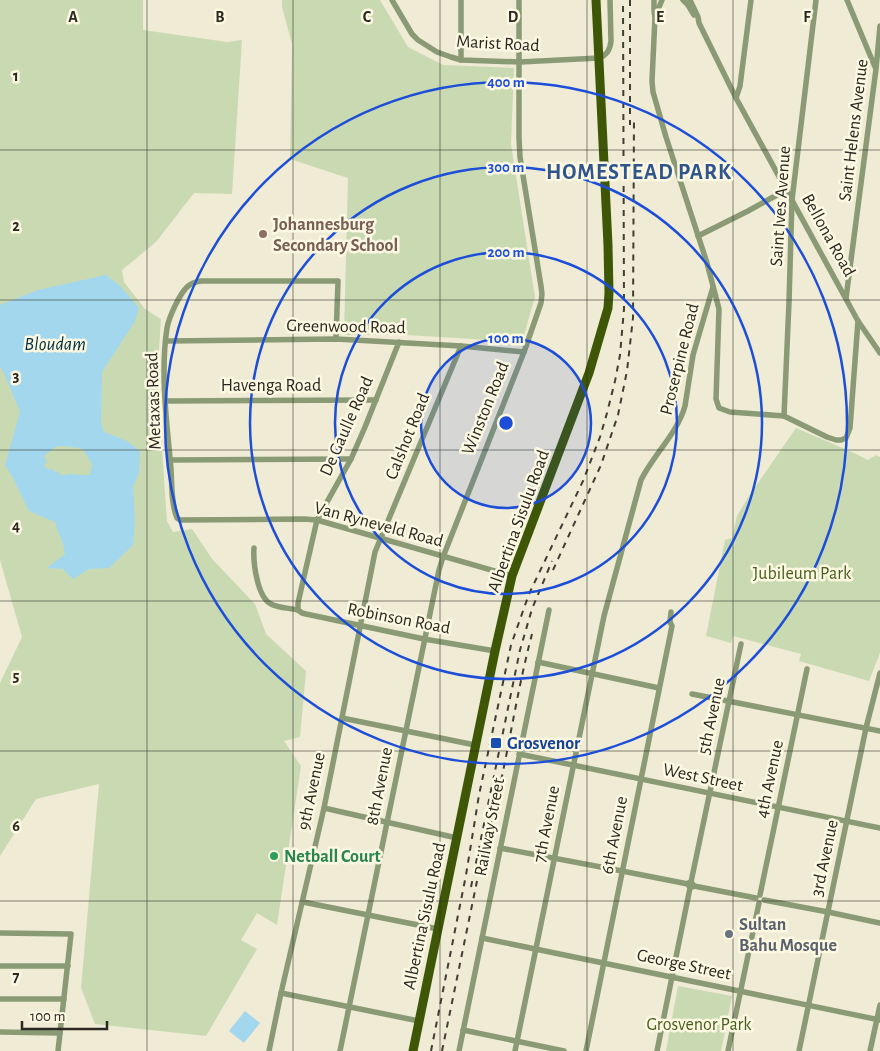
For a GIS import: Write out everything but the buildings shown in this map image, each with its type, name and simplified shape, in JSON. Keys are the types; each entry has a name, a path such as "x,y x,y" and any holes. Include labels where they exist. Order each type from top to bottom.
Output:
{"main road":[{"name":"Albertina Sisulu Road","path":"413,1051 475,745 512,576 589,373 608,308 608,245 596,0"}],"street":[{"name":"Marist Road","path":"392,0 412,34 418,40 438,52 461,60 520,62 599,58"},
{"path":"460,0 461,60"},
{"name":"Winston Road","path":"443,556 524,352 541,303 542,294 520,156 519,0"},
{"path":"599,58 606,54 610,47 610,0"},
{"name":"Proserpine Road","path":"654,0 653,92 707,264 719,309 716,399 719,408 730,412 784,416"},
{"name":"Proserpine Road","path":"655,18 662,0"},
{"name":"Bellona Road","path":"683,0 699,23 736,98 858,321 880,353"},
{"name":"Bellona Road","path":"690,0 699,23"},
{"path":"736,98 740,86 751,0"},
{"name":"Saint Ives Avenue","path":"784,416 790,302 792,200 816,0"},
{"path":"847,0 876,69"},
{"name":"Saint Helens Avenue","path":"846,298 880,26"},
{"path":"875,78 880,84"},
{"path":"698,236 786,190"},
{"name":"Metaxas Road","path":"177,518 174,507 170,460 165,366 168,322 186,287 200,281 338,281 336,339"},
{"name":"Proserpine Road","path":"607,603 641,480 674,431 686,406 693,355 713,287"},
{"path":"784,416 836,440 841,440 848,435 858,321"},
{"name":"Greenwood Road","path":"166,341 336,339 461,346 524,352"},
{"name":"De Gaulle Road","path":"298,610 316,520 351,459 398,342"},
{"name":"Calshot Road","path":"382,538 461,346"},
{"name":"Havenga Road","path":"166,401 376,400"},
{"path":"170,460 351,459"},
{"name":"Van Ryneveld Road","path":"177,518 180,520 316,520 512,576"},
{"name":"9th Avenue","path":"269,1051 324,808 376,552 382,538"},
{"name":"Robinson Road","path":"254,548 258,584 263,596 271,604 360,626 495,651"},
{"name":"8th Avenue","path":"340,1051 424,639 443,556"},
{"name":"7th Avenue","path":"515,1051 591,673 607,603"},
{"name":"Railway Street","path":"459,1051 549,610"},
{"name":"6th Avenue","path":"586,1051 672,626 670,622 671,612"},
{"name":"5th Avenue","path":"657,1051 741,644"},
{"path":"538,662 659,688"},
{"name":"4th Avenue","path":"728,1051 807,669"},
{"name":"3rd Avenue","path":"800,1051 866,728 880,673"},
{"path":"692,694 880,731"},
{"path":"342,718 475,745"},
{"name":"West Street","path":"519,754 880,828"},
{"path":"324,808 457,838"},
{"path":"500,848 880,923"},
{"path":"303,902 438,929"},
{"path":"0,933 72,934 58,1051"},
{"name":"George Street","path":"482,938 878,1019"},
{"path":"0,966 68,966"},
{"path":"281,993 419,1021"},
{"path":"0,999 64,999"},
{"path":"870,1051 880,1005"},
{"path":"463,1030 564,1051"},
{"path":"0,1032 60,1033"}],"green space":[{"path":"0,0 143,0 143,30 227,42 242,40 232,194 194,193 156,242 122,270 124,282 145,309 161,319 157,379 167,521 173,532 192,529 213,560 255,604 266,634 306,671 300,737 284,741 301,766 277,925 257,913 241,940 257,949 206,1036 95,1024 81,988 99,784 36,799 0,856 0,683 22,637 0,560"},
{"path":"282,0 380,0 408,47 443,65 514,68 511,144 535,297 522,342 406,335 344,335 348,178 290,159 292,44 282,7"},
{"name":"Jubileum Park","path":"796,428 868,460 876,455 880,457 880,653 869,681 799,661 801,654 733,636 731,643 706,636 725,540 732,538 737,516"},
{"name":"Grosvenor Park","path":"678,986 732,996 721,1051 666,1051"}],"water":[{"name":"Bloudam","path":"106,275 119,285 139,308 135,321 102,372 101,423 104,432 127,441 140,451 139,473 133,487 135,521 133,545 109,568 89,569 73,579 63,569 47,568 65,554 55,522 29,511 5,465 20,412 0,367 0,305 38,290","holes":["62,446 83,450 92,464 90,475 62,475 59,474 59,471 55,472 52,468 49,470 45,467 44,464 47,462 44,457 46,454 55,447"]},
{"path":"245,1011 260,1023 244,1043 229,1031"}],"railway":[{"path":"431,1051 466,875 479,795 511,645 529,594 583,481 600,437 620,355 624,309 623,0"},
{"path":"630,0 630,125"},
{"path":"553,570 601,465 618,415 627,371 633,318 634,117"},
{"path":"471,887 520,650 532,609 552,561"},
{"path":"490,827 532,634"},
{"path":"442,1051 477,881"}],"place":[{"name":"Johannesburg Secondary School","path":"263,234"},
{"name":"Grosvenor","path":"496,743"},
{"name":"Netball Court","path":"274,856"},
{"name":"Sultan Bahu Mosque","path":"729,934"}],"district":[{"name":"HOMESTEAD PARK","path":"639,171"}]}
